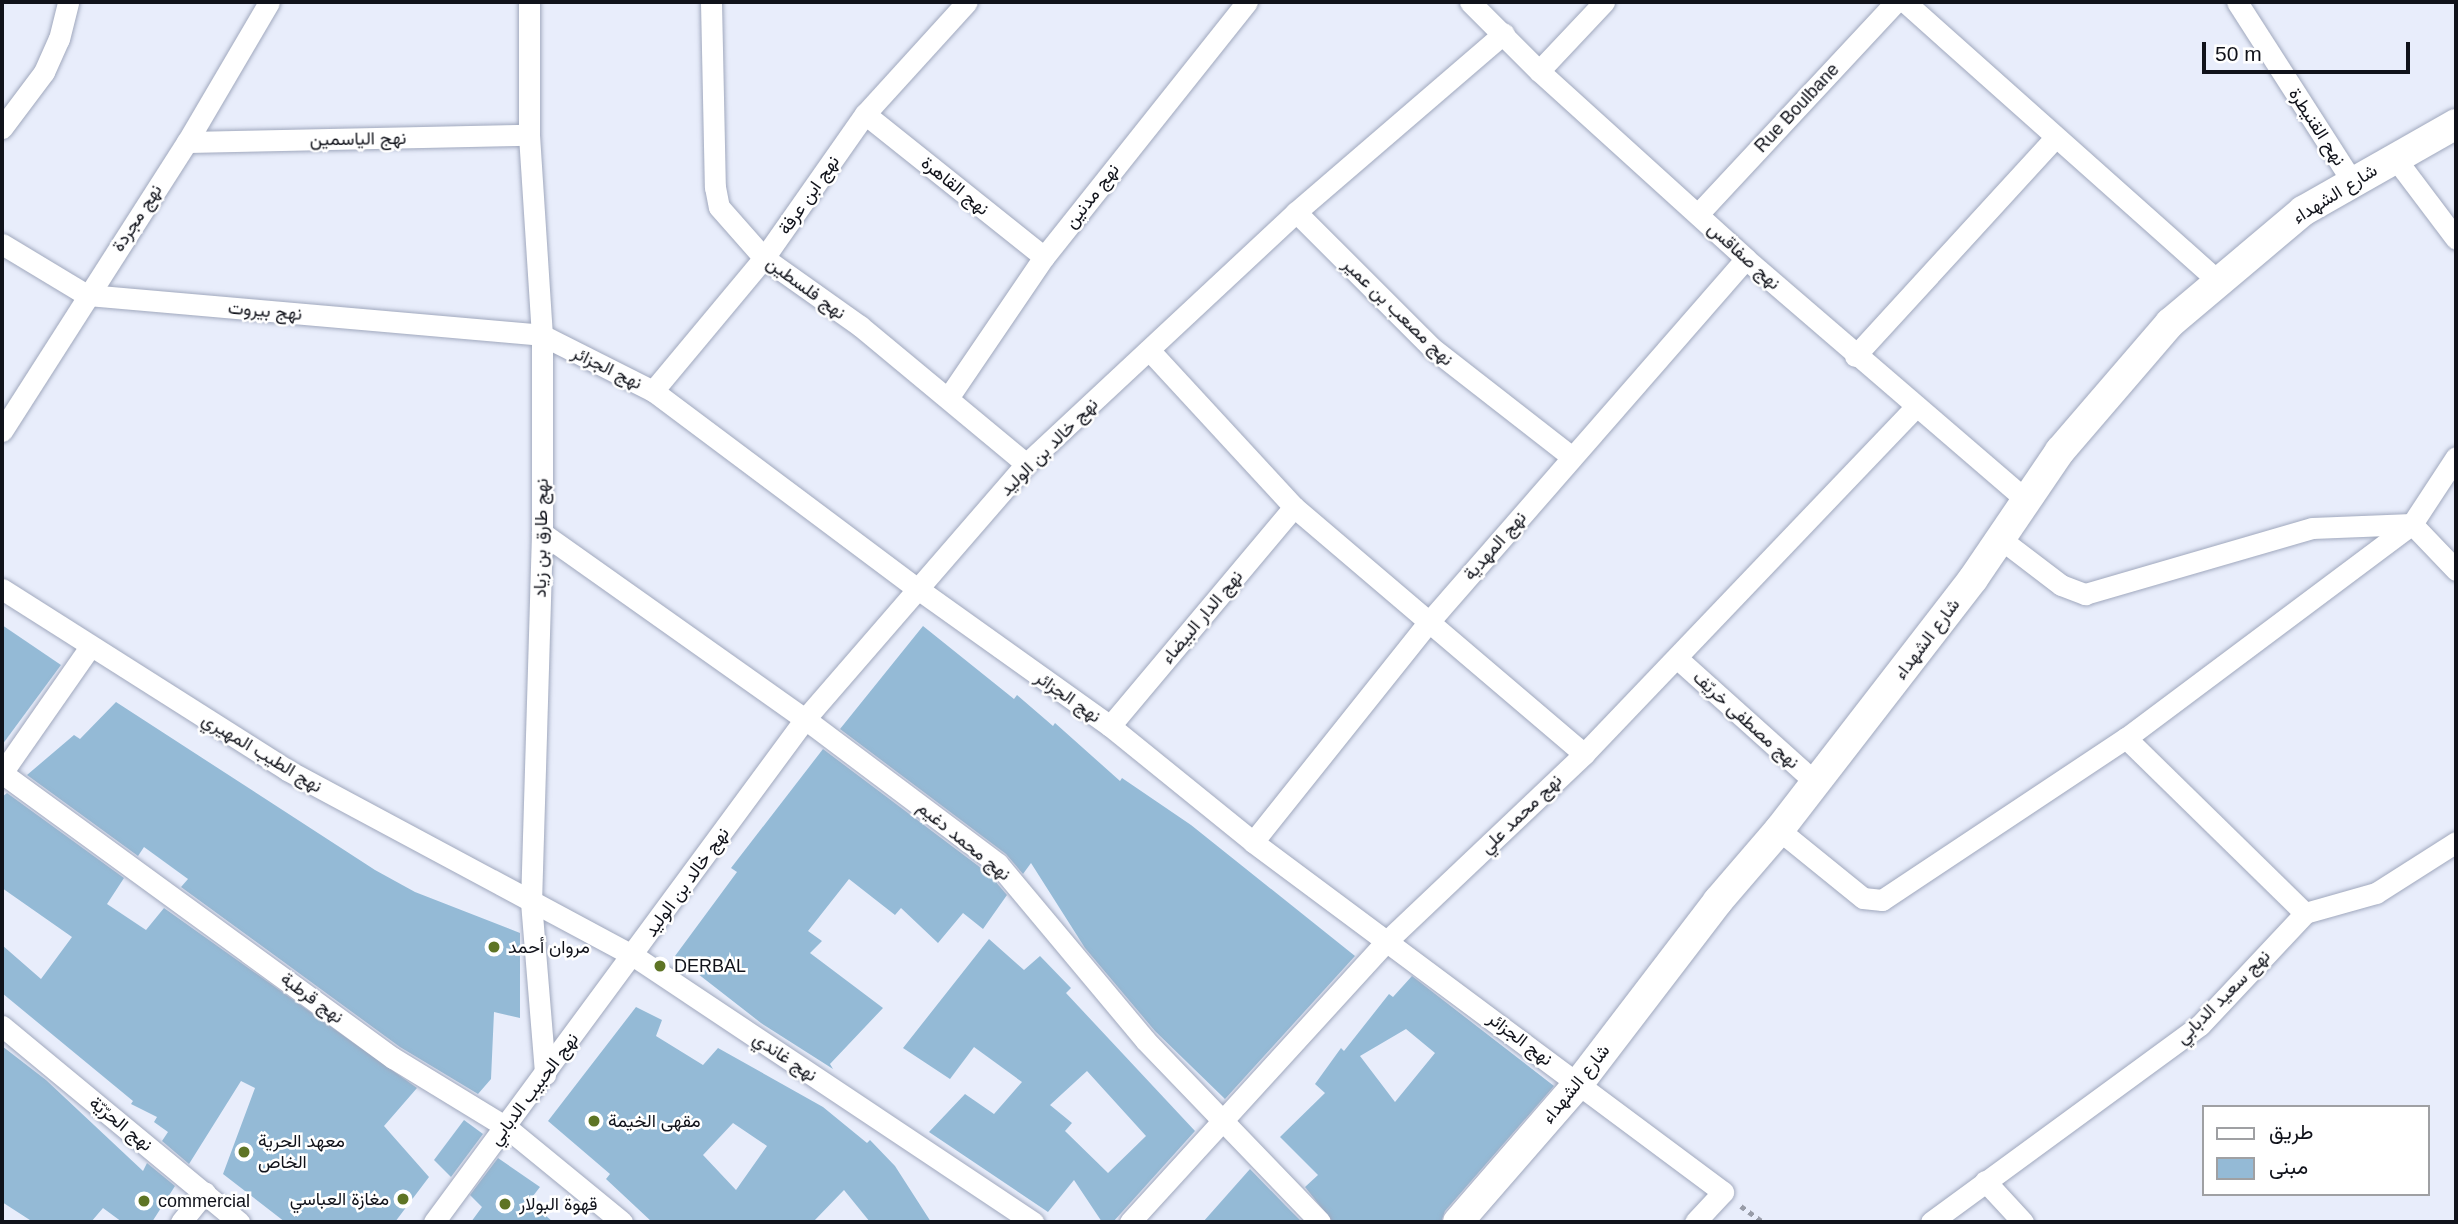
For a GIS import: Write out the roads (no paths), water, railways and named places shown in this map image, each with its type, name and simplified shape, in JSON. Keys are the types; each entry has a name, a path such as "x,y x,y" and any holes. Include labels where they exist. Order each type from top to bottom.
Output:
{"main road":[{"name":"شارع الشهداء","path":"1458,1222 1579,1083 1779,830 1814,781 2002,540 2060,451 2171,323 2303,211 2456,124"}],"street":[{"path":"2,128 44,72 59,39 68,2"},
{"name":"نهج مجردة","path":"2,431 187,142 269,2"},
{"name":"نهج طارق بن زياد","path":"528,2 529,135 542,335 542,533 531,902 545,1074"},
{"name":"نهج فلسطين","path":"711,2 715,187 719,206 764,258 860,326 1026,464"},
{"name":"نهج ابن عرفة","path":"653,391 764,258 866,114 967,2"},
{"name":"نهج مدنين","path":"948,398 1044,257 1247,2"},
{"name":"نهج صفاقس","path":"1470,2 1504,33 1539,71 1746,259 1915,408 2026,500"},
{"path":"1539,71 1604,2"},
{"name":"Rue Boulbane","path":"1698,214 1896,2"},
{"path":"1905,2 2054,138 2220,283"},
{"name":"نهح القنيطرة","path":"2237,2 2353,181"},
{"name":"نهج خالد بن الوليد","path":"634,956 805,719 1026,464 1151,352 1296,212 1504,33"},
{"name":"نهج القاهرة","path":"866,114 1044,257"},
{"name":"نهج الياسمين","path":"187,142 529,135"},
{"path":"1855,356 2054,138"},
{"path":"2395,158 2456,239"},
{"name":"نهج مصعب بن عمير","path":"1296,212 1432,348 1572,457"},
{"name":"نهج بيروت","path":"2,244 87,295 542,335"},
{"name":"نهج المهدية","path":"1253,842 1428,623 1746,259"},
{"name":"نهج الجزائر","path":"542,335 653,391 918,589 1110,726 1253,842 1723,1192 1695,1222"},
{"path":"1151,352 1294,507 1584,754"},
{"name":"نهج محمد علي","path":"1130,1222 1223,1124 1387,941 1584,754 1678,659 1915,408"},
{"path":"1779,830 1863,898 1882,900 2126,738 2412,524 2456,457"},
{"name":"نهج الدار البيضاء","path":"1110,726 1294,507"},
{"path":"2002,540 2061,585 2085,594 2312,528 2412,524 2456,570"},
{"name":"نهج محمد دغيم","path":"542,533 805,719 998,864 1145,1040 1320,1222"},
{"name":"نهج الطيب المهيري","path":"2,589 287,770 531,902"},
{"path":"2,773 90,647"},
{"name":"نهج مصطفى خريّف","path":"1678,659 1814,781"},
{"path":"2126,738 2305,913 2376,893 2456,842"},
{"name":"نهج قرطبة","path":"2,773 393,1058 506,1127 622,1222"},
{"name":"نهج غاندي","path":"531,902 634,956 1033,1222"},
{"name":"نهج سعيد الدبابي","path":"1931,1222 2200,1025 2305,913"},
{"name":"نهج الحبيب الدبابي","path":"434,1222 634,956"},
{"name":"نهج الحرّيّة","path":"2,1026 239,1222"},
{"path":"1985,1181 2023,1222"},
{"path":"181,1222 205,1192"}],"place":[{"name":"مروان أحمد","path":"494,947"},
{"name":"DERBAL","path":"660,966"},
{"name":"مقهى الخيمة","path":"594,1121"},
{"name":"معهد الحرية الخاص","path":"244,1152"},
{"name":"مغازة العباسي","path":"403,1199"},
{"name":"commercial","path":"144,1201"},
{"name":"قهوة البولار","path":"505,1204"}]}
